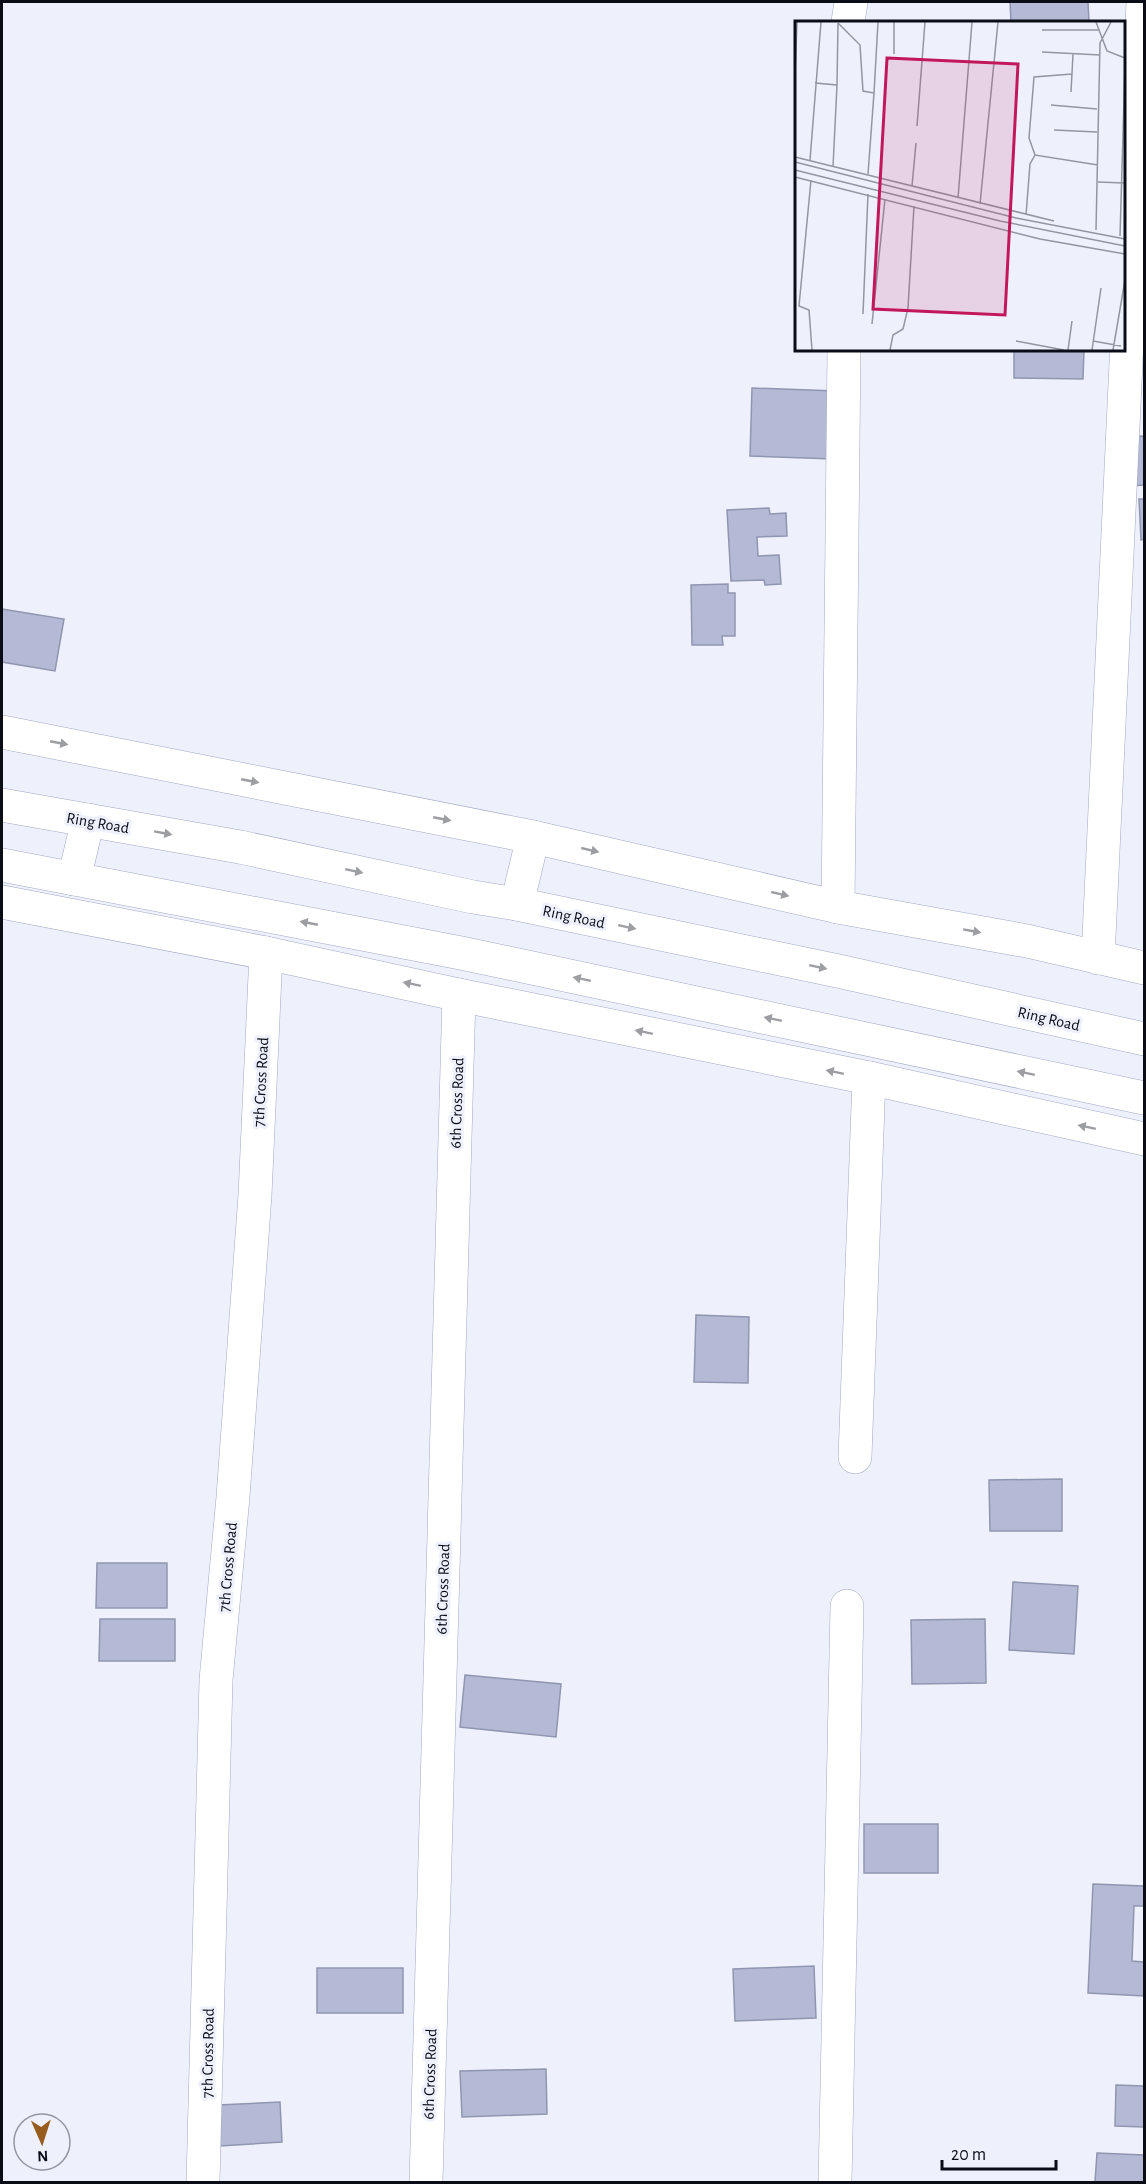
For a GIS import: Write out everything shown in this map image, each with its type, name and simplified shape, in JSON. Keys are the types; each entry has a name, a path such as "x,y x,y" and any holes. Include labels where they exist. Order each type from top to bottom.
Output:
{"main road":[{"path":"848,21 851,2"},
{"path":"1098,958 1143,2"},
{"path":"838,907 844,351"},
{"path":"2,732 533,837 838,907 1027,941 1144,968"},
{"name":"Ring Road","path":"2,805 240,847 838,971 1144,1039"},
{"path":"74,879 88,820"},
{"path":"518,904 533,837"},
{"path":"2,865 461,953 1144,1098"},
{"path":"2,902 266,953 869,1078 1144,1139"},
{"name":"7th Cross Road","path":"203,2182 216,1680 233,1497 254,1207 266,953"},
{"name":"6th Cross Road","path":"426,2182 459,994"},
{"path":"855,1457 869,1078"},
{"path":"835,2182 847,1606"}],"building":[{"path":"1010,2 1088,2 1089,21 1011,21"},
{"path":"1014,351 1084,351 1083,379 1014,378"},
{"path":"752,388 836,391 833,459 750,456"},
{"path":"1144,436 1144,485 1128,486 1125,437"},
{"path":"1139,499 1144,499 1144,539 1141,540"},
{"path":"769,508 770,514 786,513 787,536 757,537 758,556 779,555 781,584 765,585 764,580 731,581 727,510"},
{"path":"728,584 728,593 735,593 735,636 722,636 723,645 692,645 691,585"},
{"path":"2,609 64,619 55,671 2,662"},
{"path":"696,1315 749,1317 748,1383 694,1382"},
{"path":"1062,1479 1062,1531 990,1531 989,1480"},
{"path":"97,1563 167,1563 167,1608 96,1608"},
{"path":"1013,1582 1078,1586 1074,1654 1009,1650"},
{"path":"100,1619 175,1619 175,1661 99,1661"},
{"path":"985,1619 986,1683 912,1684 911,1620"},
{"path":"465,1675 561,1684 556,1737 460,1727"},
{"path":"864,1824 938,1824 938,1873 864,1873"},
{"path":"1093,1884 1144,1886 1144,1906 1134,1906 1132,1961 1144,1962 1144,1996 1088,1993"},
{"path":"814,1966 816,2018 735,2021 733,1969"},
{"path":"317,1968 403,1968 403,2013 317,2013"},
{"path":"546,2069 547,2114 462,2117 460,2071"},
{"path":"1116,2085 1144,2086 1144,2127 1115,2126"},
{"path":"280,2102 282,2142 220,2146 218,2105"},
{"path":"1097,2153 1144,2155 1144,2182 1095,2182"}]}
